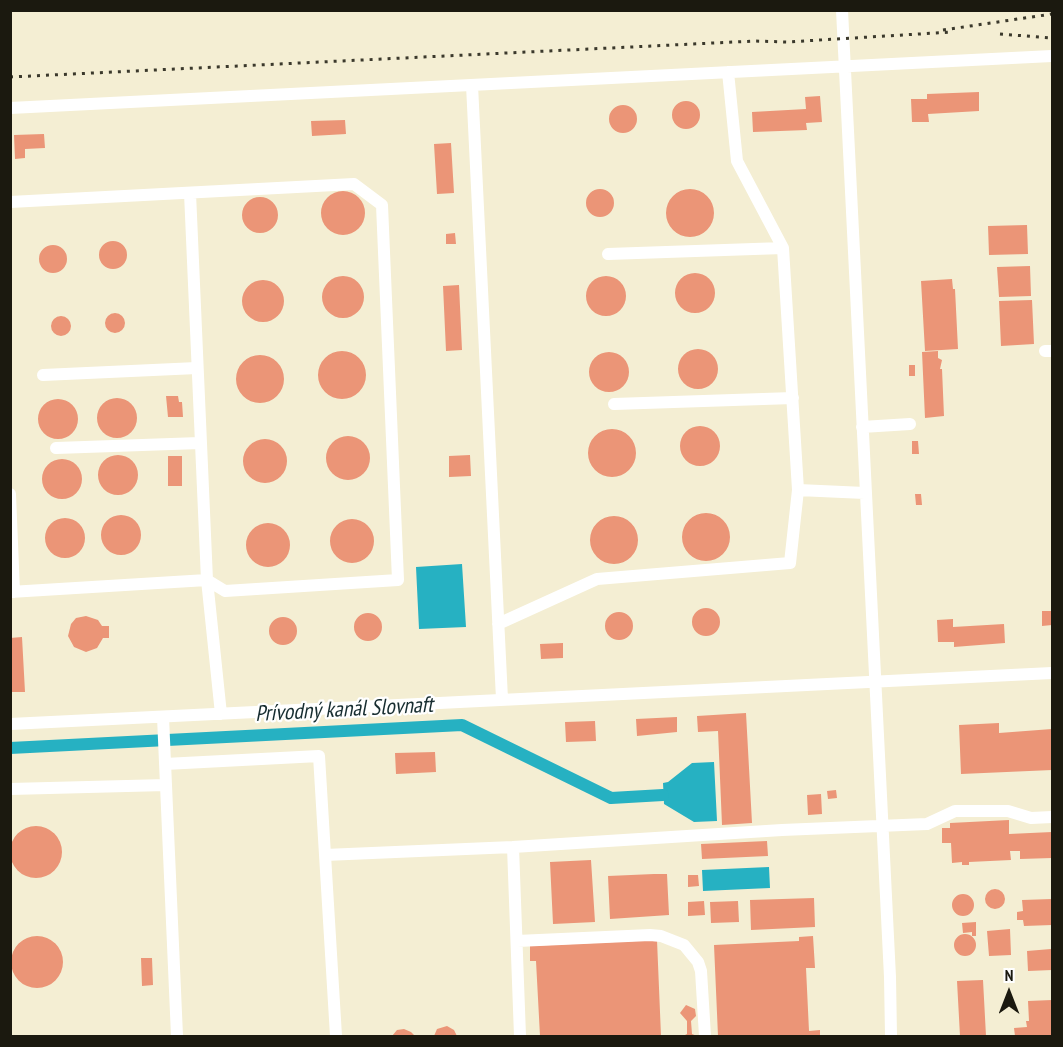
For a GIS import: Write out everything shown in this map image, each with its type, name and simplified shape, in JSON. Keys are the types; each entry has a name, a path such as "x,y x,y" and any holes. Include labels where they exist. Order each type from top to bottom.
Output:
{"lane":[{"path":"842,10 891,1036"},
{"path":"10,108 1053,56"},
{"path":"498,624 597,579 790,563 798,490 783,248 736,161 728,72"},
{"path":"471,85 502,699"},
{"path":"10,202 354,184 382,205 398,580 225,591 207,580 12,592 10,494"},
{"path":"190,193 207,580 221,714"},
{"path":"608,254 783,248"},
{"path":"43,375 197,368"},
{"path":"614,404 793,398"},
{"path":"862,427 910,424"},
{"path":"56,448 200,442"},
{"path":"798,490 865,493"},
{"path":"10,724 1053,673"},
{"path":"163,717 177,1036"},
{"path":"165,764 319,756 336,1036"},
{"path":"10,789 166,785"},
{"path":"325,855 513,847 782,830 882,828 927,824 955,811 1008,811 1030,818 1053,817"},
{"path":"513,847 520,1036"},
{"path":"517,941 650,935 661,936 684,945 698,962 701,971 705,1036"}],"water":[{"path":"462,564 466,627 419,629 416,567"},
{"path":"714,762 717,821 694,822 664,804 663,783 668,782 692,763"},
{"path":"769,867 770,888 703,891 702,870"}],"building":[{"path":"979,92 979,111 928,114 929,122 912,122 911,99 927,99 927,94"},
{"path":"820,96 822,122 806,123 807,130 753,132 752,112 806,109 805,97"},
{"path":"686,101 696,105 700,115 696,125 686,129 676,125 672,115 676,105"},
{"path":"623,105 633,109 637,119 633,129 623,133 613,129 609,119 613,109"},
{"path":"345,120 346,134 312,136 311,121"},
{"path":"44,134 45,148 25,149 25,158 15,159 14,135"},
{"path":"451,143 454,193 437,194 434,144"},
{"path":"600,189 610,193 614,203 610,213 600,217 590,213 586,203 590,193"},
{"path":"685,189 695,189 707,196 714,208 714,218 707,230 695,237 685,237 670,226 666,218 666,208 677,193"},
{"path":"343,191 358,198 365,213 358,228 343,235 328,228 321,213 328,198"},
{"path":"260,197 273,202 278,215 273,228 260,233 247,228 242,215 247,202"},
{"path":"1027,225 1028,254 989,255 988,226"},
{"path":"455,233 456,244 446,244 446,234"},
{"path":"113,241 123,245 127,255 123,265 113,269 103,265 99,255 103,245"},
{"path":"53,245 63,249 67,259 63,269 53,273 43,269 39,259 43,249"},
{"path":"1030,266 1031,296 999,297 997,267"},
{"path":"695,273 709,279 715,293 709,307 695,313 681,307 675,293 681,279"},
{"path":"343,276 351,277 358,282 363,289 363,305 358,312 351,317 343,318 335,317 328,312 323,305 322,297 323,289 328,282 335,277"},
{"path":"606,276 620,282 626,296 620,310 606,316 592,310 586,296 592,282"},
{"path":"952,279 953,289 955,289 958,349 925,351 921,281"},
{"path":"263,280 278,286 284,301 278,316 263,322 248,316 242,301 248,286"},
{"path":"459,285 462,350 446,351 443,286"},
{"path":"1032,300 1034,344 1001,346 999,301"},
{"path":"111,313 119,313 125,319 125,327 119,333 111,333 105,327 105,319"},
{"path":"57,316 65,316 71,322 71,330 65,336 57,336 51,330 51,322"},
{"path":"698,349 712,355 718,369 712,383 698,389 684,383 678,369 684,355"},
{"path":"337,351 347,351 359,358 366,370 366,380 359,392 347,399 337,399 322,388 318,380 318,370 329,355"},
{"path":"938,351 938,358 942,360 940,369 942,369 944,416 925,418 922,352"},
{"path":"609,352 623,358 629,372 623,386 609,392 595,386 589,372 595,358"},
{"path":"255,355 265,355 280,365 284,379 283,388 274,399 265,403 255,403 240,393 236,384 236,374 246,359"},
{"path":"909,365 915,365 915,376 909,376"},
{"path":"166,396 178,396 179,402 182,402 183,417 168,417"},
{"path":"117,398 131,404 137,418 131,432 117,438 103,432 97,418 103,404"},
{"path":"58,399 72,405 78,419 72,433 58,439 44,433 38,419 44,405"},
{"path":"700,426 714,432 720,446 714,460 700,466 686,460 680,446 686,432"},
{"path":"607,429 617,429 629,436 636,448 636,458 629,470 617,477 607,477 592,466 588,458 588,448 599,433"},
{"path":"348,436 364,442 370,458 364,474 348,480 332,474 326,458 332,442"},
{"path":"265,439 274,440 281,445 286,452 286,470 281,477 274,482 265,483 256,482 249,477 244,470 243,461 244,452 249,445 256,440"},
{"path":"912,441 918,441 919,454 912,454"},
{"path":"118,455 132,461 138,475 132,489 118,495 104,489 98,475 104,461"},
{"path":"470,455 471,476 449,477 449,456"},
{"path":"168,456 182,456 182,486 168,486"},
{"path":"62,459 76,465 82,479 76,493 62,499 48,493 42,479 48,465"},
{"path":"915,494 921,494 922,505 916,505"},
{"path":"701,513 711,513 723,520 730,532 730,542 723,554 711,561 701,561 686,550 682,542 682,532 693,517"},
{"path":"121,515 135,521 141,535 135,549 121,555 107,549 101,535 107,521"},
{"path":"609,516 619,516 631,523 638,535 638,545 631,557 619,564 609,564 594,553 590,545 590,535 601,520"},
{"path":"65,518 79,524 85,538 79,552 65,558 51,552 45,538 51,524"},
{"path":"352,519 368,525 374,541 368,557 352,563 336,557 330,541 336,525"},
{"path":"268,523 277,524 284,529 289,536 289,554 284,561 277,566 268,567 259,566 252,561 247,554 246,545 247,536 252,529 259,524"},
{"path":"706,608 716,612 720,622 716,632 706,636 696,632 692,622 696,612"},
{"path":"1042,611 1052,611 1052,625 1042,626"},
{"path":"619,612 629,616 633,626 629,636 619,640 609,636 605,626 609,616"},
{"path":"368,613 378,617 382,627 378,637 368,641 358,637 354,627 358,617"},
{"path":"86,616 98,620 102,626 109,626 109,638 103,638 97,648 86,652 74,647 68,636 71,624 76,618"},
{"path":"283,617 293,621 297,631 293,641 283,645 273,641 269,631 273,621"},
{"path":"953,619 953,627 1004,624 1005,643 954,647 954,642 938,642 937,620"},
{"path":"22,637 25,692 10,692 10,638"},
{"path":"563,643 563,658 541,659 540,644"},
{"path":"746,713 752,823 722,825 718,731 698,732 697,716"},
{"path":"677,717 677,732 637,736 636,719"},
{"path":"595,721 596,741 566,742 565,722"},
{"path":"999,723 999,733 1052,729 1052,770 961,774 959,725"},
{"path":"435,752 436,772 396,774 395,753"},
{"path":"836,790 837,798 828,799 827,791"},
{"path":"821,794 822,814 808,815 807,795"},
{"path":"1009,820 1009,834 1052,832 1052,858 1020,859 1020,851 1010,851 1011,860 969,862 969,865 962,865 962,862 952,863 951,843 942,843 942,828 950,828 950,823"},
{"path":"36,826 46,828 54,834 60,842 62,852 60,862 54,870 46,876 36,878 26,876 18,870 12,862 10,852 12,842 18,834 26,828"},
{"path":"767,841 768,856 702,859 701,844"},
{"path":"591,860 595,922 553,924 550,862"},
{"path":"667,874 669,915 610,919 608,876"},
{"path":"688,875 698,875 699,886 688,887"},
{"path":"995,889 1002,892 1005,899 1002,906 995,909 988,906 985,899 988,892"},
{"path":"963,894 971,897 974,905 971,913 963,916 955,913 952,905 955,897"},
{"path":"814,898 815,927 751,930 750,900"},
{"path":"1052,899 1052,925 1024,926 1023,920 1017,920 1017,912 1023,911 1022,900"},
{"path":"704,901 705,915 688,916 688,902"},
{"path":"738,901 739,922 711,923 710,902"},
{"path":"976,922 976,936 972,936 972,932 963,933 962,923"},
{"path":"1010,929 1011,955 989,956 987,931"},
{"path":"965,934 973,937 976,945 973,953 965,956 957,953 954,945 957,937"},
{"path":"37,936 47,938 55,944 61,952 63,962 61,972 55,980 47,986 37,988 27,986 19,980 13,972 11,962 13,952 19,944 27,938"},
{"path":"813,936 815,968 806,968 809,1031 820,1030 820,1036 718,1036 714,945 799,941 799,937"},
{"path":"657,940 661,1036 540,1036 536,961 530,961 530,946"},
{"path":"1051,949 1052,970 1028,971 1027,951"},
{"path":"141,958 152,958 153,985 142,986"},
{"path":"983,980 986,1036 960,1036 957,981"},
{"path":"1052,1000 1052,1036 1015,1036 1014,1028 1027,1027 1028,1001"},
{"path":"686,1005 695,1009 696,1016 691,1021 692,1034 697,1036 683,1036 687,1034 687,1021 680,1013"},
{"path":"447,1026 454,1030 457,1036 434,1036 437,1029"},
{"path":"404,1029 415,1036 392,1036 397,1030"}],"waterway":[{"name":"Prívodný kanál Slovnaft","path":"10,748 462,725 611,798 663,795"}],"railway":[{"path":"943,30 1052,14"},
{"path":"10,77 755,41 787,42 952,32"},
{"path":"1000,34 1052,38"}]}
